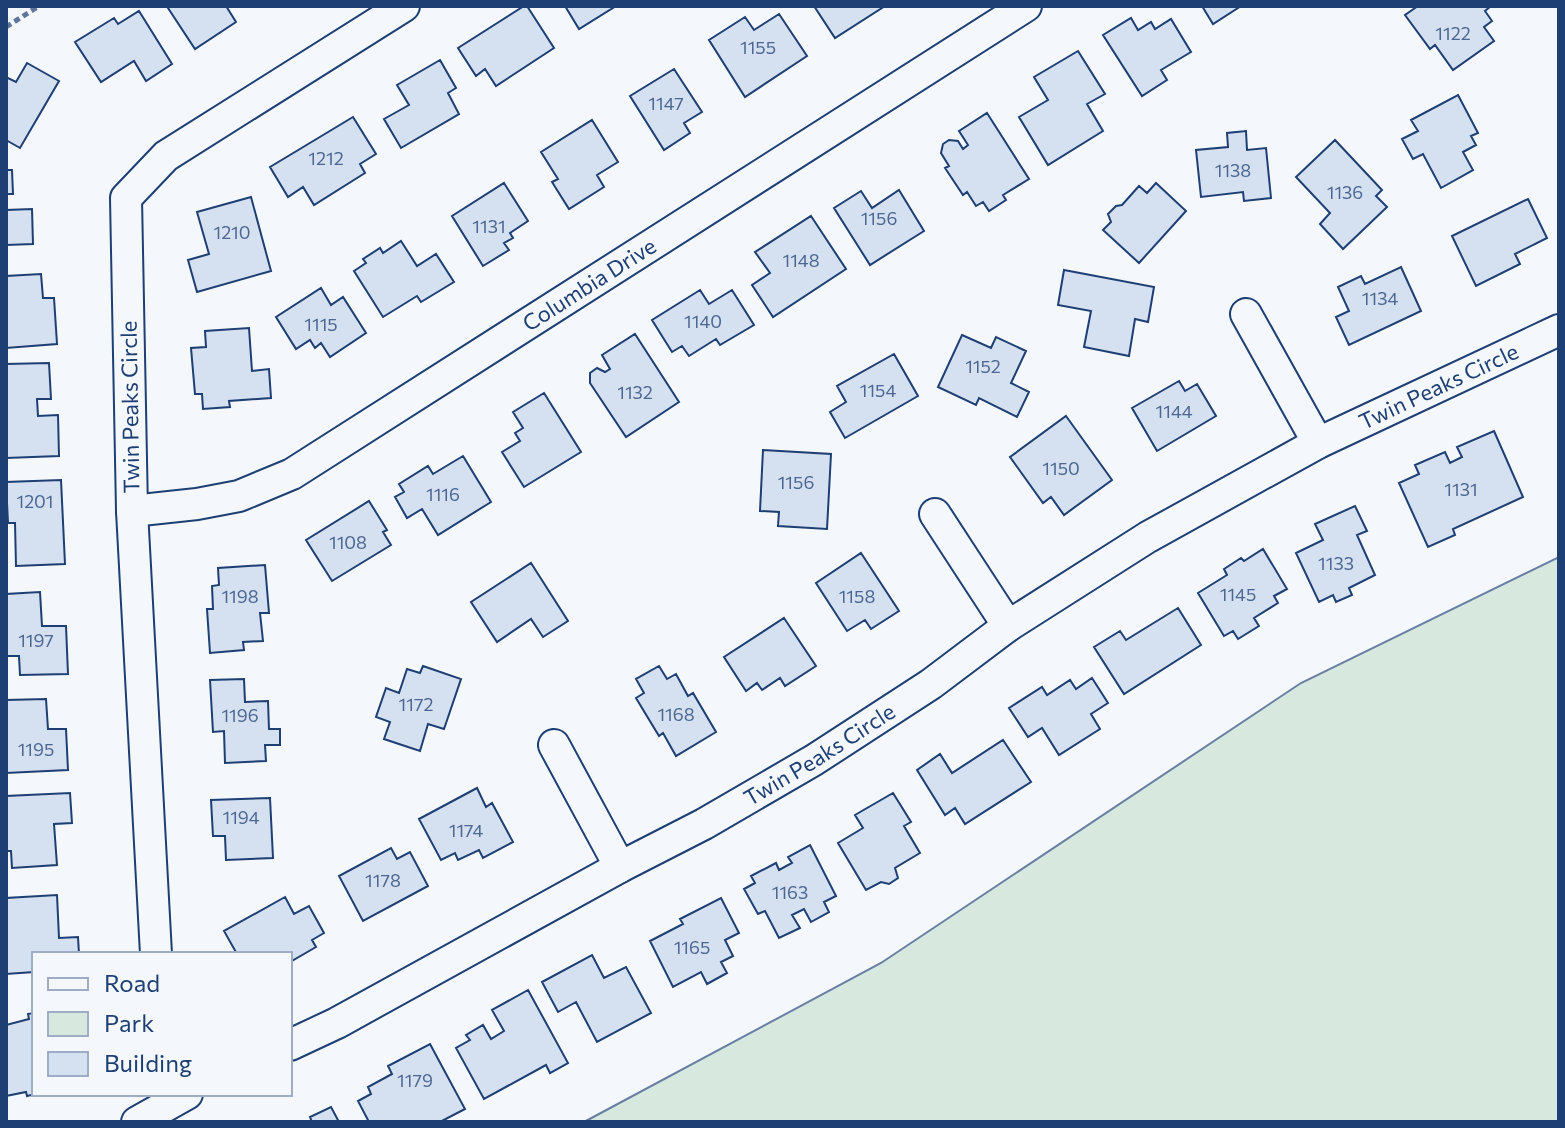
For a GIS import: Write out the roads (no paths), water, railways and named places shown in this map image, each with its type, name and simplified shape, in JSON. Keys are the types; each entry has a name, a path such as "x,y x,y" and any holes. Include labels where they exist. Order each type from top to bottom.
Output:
{"street":[{"name":"Twin Peaks Circle","path":"156,952 132,511 126,198 166,156 404,6"},
{"name":"Columbia Drive","path":"132,511 239,496 292,474 1026,6"},
{"path":"1246,314 1318,443"},
{"name":"Twin Peaks Circle","path":"292,1044 337,1023 704,824 814,760 931,684 1008,626 1148,537 1318,443 1559,330"},
{"path":"935,514 1008,626"},
{"path":"554,745 620,867"},
{"path":"137,1122 183,1096"}]}
